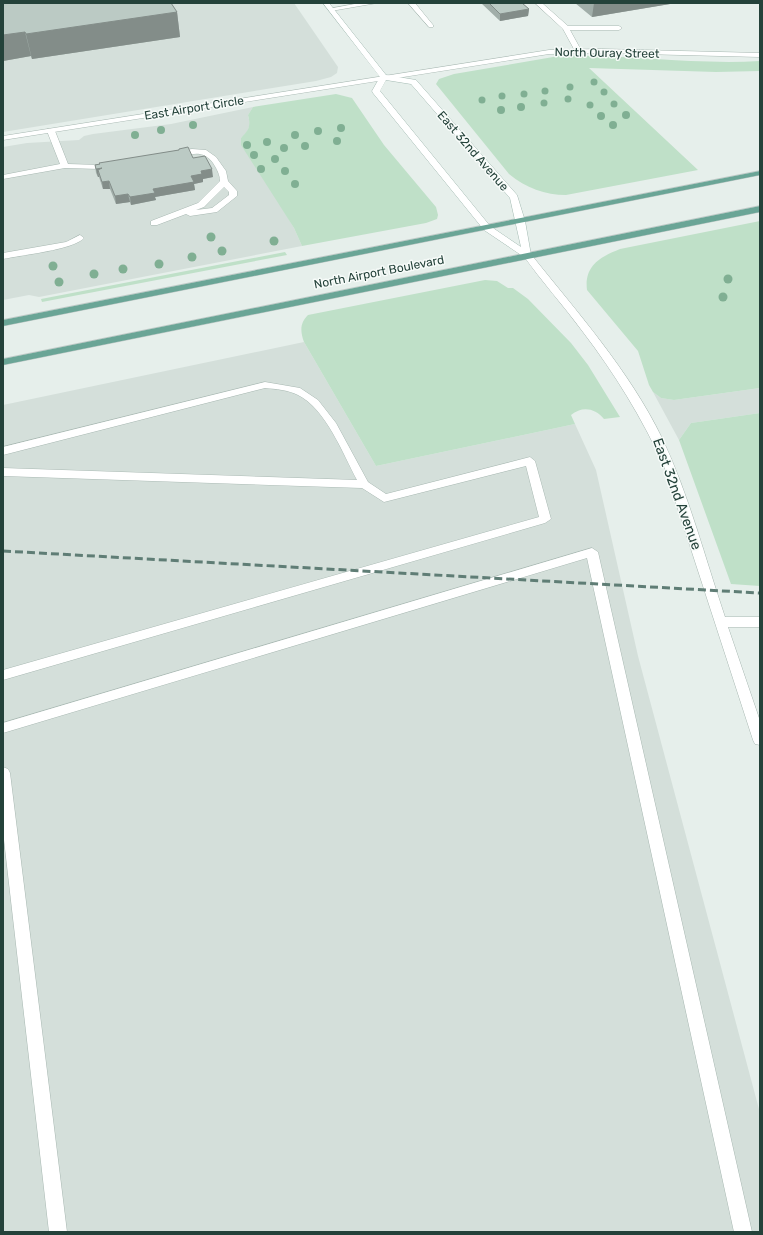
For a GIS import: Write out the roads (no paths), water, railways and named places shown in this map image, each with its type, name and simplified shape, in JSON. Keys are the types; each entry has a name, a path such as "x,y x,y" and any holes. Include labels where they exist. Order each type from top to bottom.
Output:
{"main road":[{"name":"North Airport Boulevard","path":"3,322 487,228 760,173"},
{"name":"North Airport Boulevard","path":"3,362 760,209"}],"street":[{"path":"326,3 384,77"},
{"path":"331,9 374,3"},
{"path":"411,3 431,26"},
{"path":"538,3 566,28 577,50"},
{"path":"566,28 619,28"},
{"name":"North Ouray Street","path":"384,77 512,56 577,50 723,56 760,55"},
{"name":"East Airport Circle","path":"3,138 384,77"},
{"name":"East 32nd Avenue","path":"527,255 521,221 514,197 413,82 384,77 376,91 487,228 527,255 616,369 632,392 654,431 669,466 760,740"},
{"path":"52,131 65,166"},
{"path":"164,156 193,151 214,156 224,173 224,182 234,192 233,196 214,210 175,215"},
{"path":"3,177 65,166 100,167 121,163"},
{"path":"154,223 201,205 224,182"},
{"path":"3,256 69,244 80,238"},
{"path":"3,451 265,385 288,387 306,395 321,408 364,484 384,498 530,461 544,519 3,675"},
{"path":"3,472 364,484"},
{"path":"3,728 592,552 743,1232"},
{"path":"720,622 760,622"},
{"path":"3,774 58,1232"}],"railway":[{"path":"3,551 760,593"}]}
